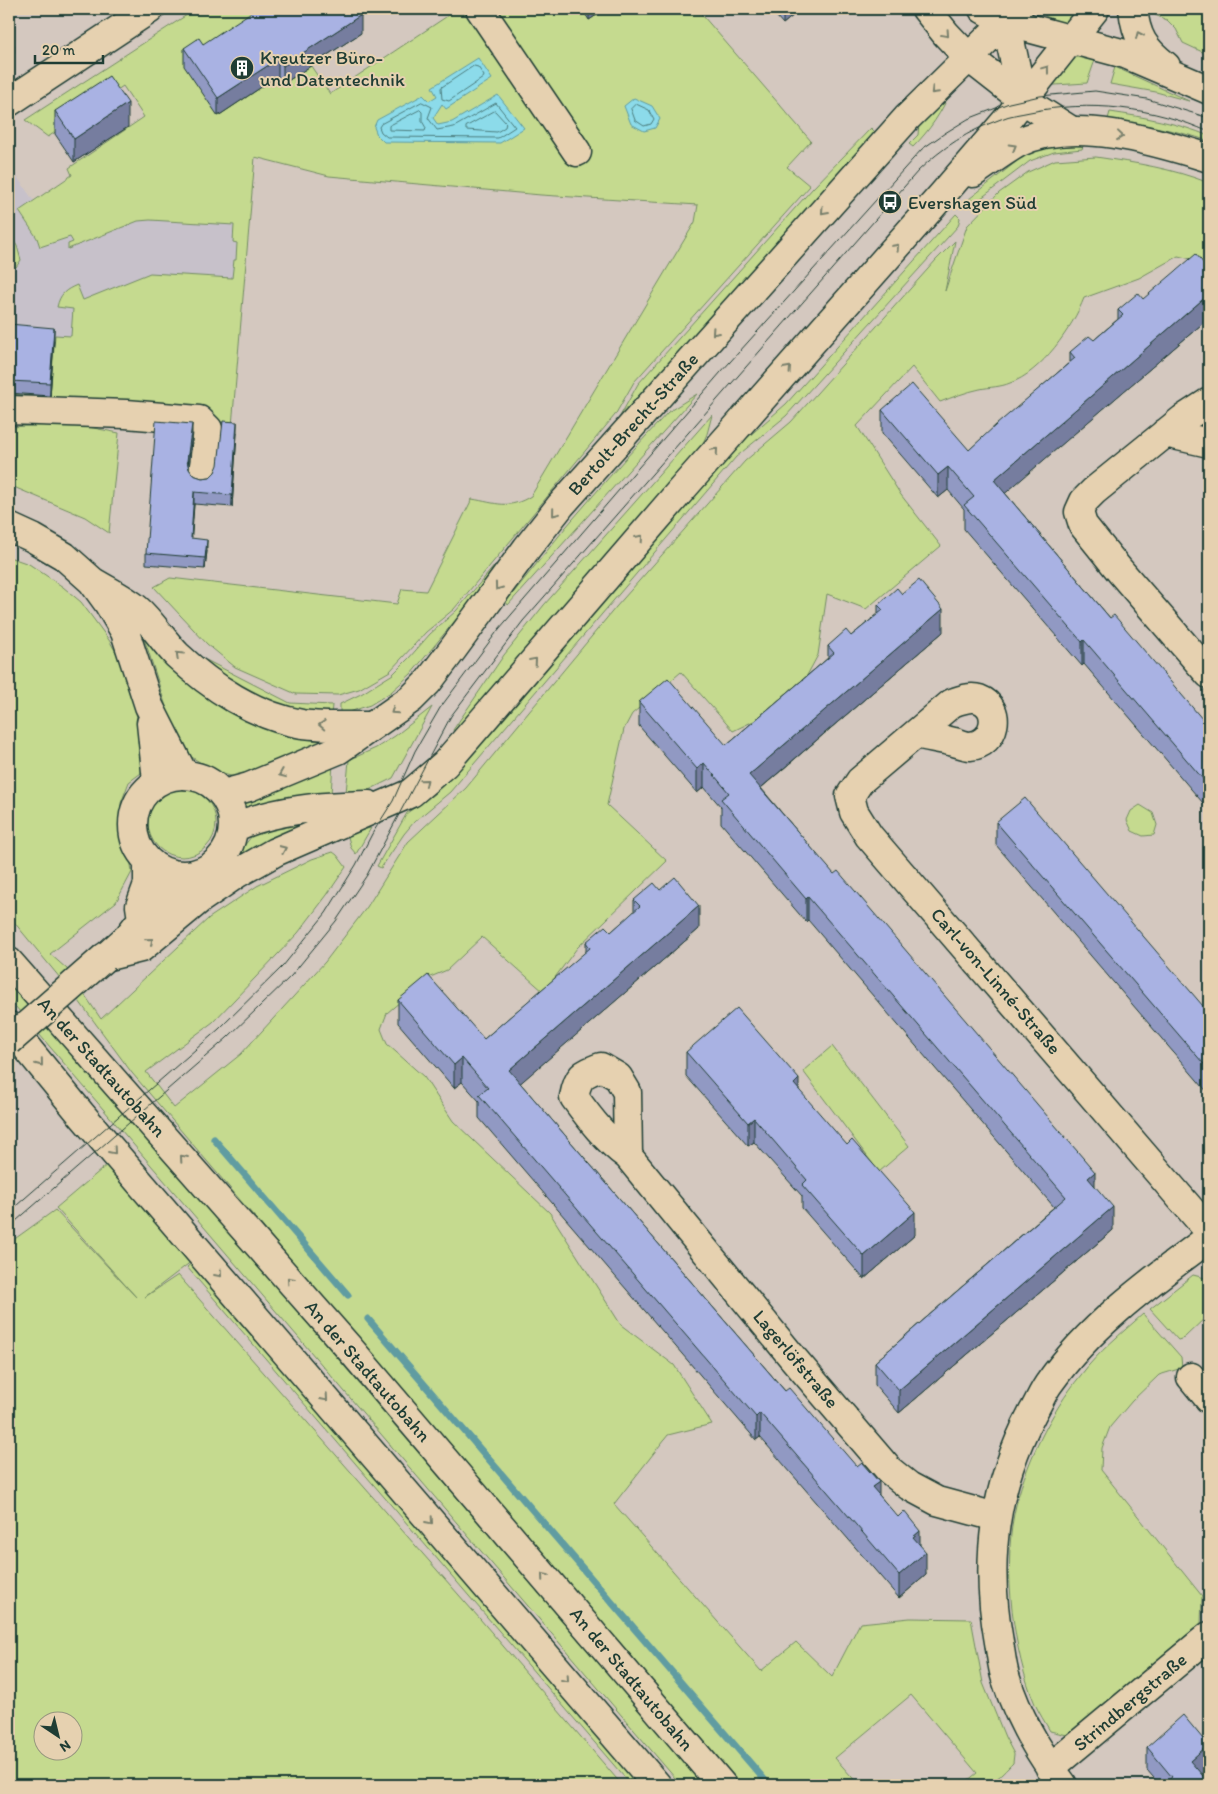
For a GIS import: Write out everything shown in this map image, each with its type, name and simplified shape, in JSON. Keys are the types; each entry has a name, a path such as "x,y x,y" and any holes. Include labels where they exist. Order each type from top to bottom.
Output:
{"main road":[{"path":"9,102 150,9"},
{"path":"480,9 577,152"},
{"path":"926,9 968,57 1023,100 1072,131"},
{"path":"105,957 141,948 200,899 238,873 275,852 411,793 446,764 690,480 944,194 1023,100 1070,38 1095,9"},
{"path":"1133,9 1138,36 1150,53 1181,78"},
{"path":"1002,13 1023,100"},
{"path":"1002,13 1070,38 1125,54 1209,90"},
{"name":"Bertolt-Brecht-Straße","path":"223,794 249,787 338,750 370,726 393,713 428,682 527,548 561,506 906,118 968,57 1002,13"},
{"path":"944,194 997,156 1020,143 1044,135 1072,131 1139,137 1209,158"},
{"path":"1209,402 1165,433 1094,491 1084,501 1079,512 1083,525 1114,564 1209,674"},
{"path":"9,410 126,414 199,420 208,429 203,474"},
{"path":"1165,433 1209,443"},
{"path":"9,528 33,538 64,556 92,581 137,609 176,654 198,673 249,706 273,716 302,724 370,726"},
{"path":"92,581 125,632 149,706 184,775"},
{"path":"149,706 157,782"},
{"name":"Carl-von-Linné-Straße","path":"916,734 860,781 850,796 854,812 869,836 1209,1231"},
{"path":"184,775 206,780 223,794 233,816 233,828 229,845 219,860 205,870 188,875 173,874 160,870 148,861 140,851 132,826 134,812 139,800 147,790 157,782 170,776 184,775"},
{"path":"233,828 254,819 273,814 337,806 383,804"},
{"path":"142,919 140,906 148,884 148,861"},
{"path":"9,1040 128,937 142,919 160,907 188,875"},
{"name":"An der Stadtautobahn","path":"9,962 350,1349 722,1785"},
{"path":"9,1026 81,1114 657,1785"},
{"name":"Lagerlöfstraße","path":"628,1156 793,1358 889,1470 909,1486 936,1500 996,1517"},
{"path":"1056,1777 1021,1718 1006,1678 993,1613 991,1569 996,1517 1003,1485 1022,1434 1049,1382 1086,1338 1134,1296 1209,1238"},
{"path":"1191,1377 1209,1399"},
{"name":"Strindbergstraße","path":"1056,1777 1209,1636"}],"shaded area":[{"path":"254,157 243,291 121,409 9,404 9,165 40,210"}],"green space":[{"path":"196,9 272,9 330,94 458,9 697,9 811,141 787,167 810,186 634,382 615,415 454,609 426,632 390,671 359,689 338,695 296,694 235,667 207,644 154,587 170,578 397,604 402,589 426,591 472,499 495,504 509,504 531,496 695,222 698,205 541,195 329,176 255,157 232,426 194,412 9,404 9,394 50,397 55,335 71,336 73,309 57,307 61,296 69,289 77,285 83,300 150,273 232,278 237,243 233,242 234,225 138,221 68,249 68,244 73,242 70,237 40,247 37,238 19,211 72,175 69,168 144,117 123,86 48,137 25,120"},
{"path":"1047,9 1077,9 1084,12 1069,25 1045,16"},
{"path":"1151,9 1209,9 1209,55 1183,43 1176,29 1167,20 1155,15"},
{"path":"1068,53 1095,60 1087,83 1039,86"},
{"path":"1115,67 1189,101 1156,92 1110,84"},
{"path":"951,90 935,120 913,147 909,144 918,135 919,123"},
{"path":"1110,112 1148,118 1185,127 1209,136 1209,141 1159,128 1108,119"},
{"path":"871,128 878,135 645,395 619,418 638,384 813,188"},
{"path":"1084,143 1082,149 1054,152 1030,161 976,202 969,199 1026,154 1040,149"},
{"path":"1096,157 1167,170 1209,183 1209,263 1178,256 1139,278 1084,298 1072,322 1054,348 1033,370 1022,378 1007,384 975,390 940,402 912,367 857,426 901,495 941,546 866,609 827,594 818,655 804,681 764,716 733,731 681,672 632,714 624,729 607,805 667,861 577,948 544,992 482,937 447,970 428,978 387,1013 381,1029 387,1044 424,1077 453,1121 550,1213 621,1325 674,1365 712,1424 668,1435 614,1504 761,1671 796,1642 832,1677 860,1623 910,1618 971,1619 983,1683 1014,1754 1013,1763 998,1778 980,1786 967,1781 977,1773 911,1695 835,1758 859,1785 742,1785 132,1073 79,1001 9,916 9,557 29,564 81,602 109,640 129,675 143,751 141,773 129,782 121,803 120,829 129,850 132,872 116,902 50,954 67,969 101,1019 209,918 257,886 312,859 333,852 346,867 298,933 213,1022 146,1072 174,1108 241,1054 325,962 367,907 408,842 466,788 616,607 745,461 791,422 955,241 945,291 967,226 999,193 1028,172 1055,160"},
{"path":"956,214 960,218 958,226 786,416 736,457 450,792 414,822 381,868 377,866 407,813 434,794 455,774 732,451 786,404"},
{"path":"9,233 17,246 21,260 16,267 9,271"},
{"path":"697,394 508,605 506,602 566,527 625,459 668,412"},
{"path":"712,415 700,450 454,732 453,730 504,655 544,605"},
{"path":"73,424 119,433 109,533 85,517 9,485 9,427"},
{"path":"496,564 472,600 411,674 391,692 370,705 340,715 340,704 361,694 393,674 430,634 456,611"},
{"path":"133,613 168,655 333,737 332,748 243,779 215,772 187,754 176,738 147,647"},
{"path":"206,660 290,703 332,705 331,716 309,716 261,701"},
{"path":"432,707 393,778 369,790 346,793 349,760 376,748 395,736"},
{"path":"333,762 331,795 242,808 240,801"},
{"path":"175,789 189,789 201,794 211,804 216,816 216,830 211,842 201,852 189,857 175,857 163,852 153,842 148,830 148,816 153,804 163,794"},
{"path":"1140,805 1153,813 1157,825 1154,835 1143,836 1132,831 1127,820 1131,811"},
{"path":"332,813 219,876 255,832"},
{"path":"371,828 356,854 351,848 347,833"},
{"path":"9,980 172,1165 703,1785 681,1785 9,999"},
{"path":"832,1046 909,1146 879,1172 803,1071"},
{"path":"108,1164 192,1261 145,1297 178,1275 480,1619 622,1785 9,1785 9,1243 55,1210 136,1297 56,1208"},
{"path":"193,1262 642,1785 631,1785 187,1267"},
{"path":"1193,1275 1205,1278 1209,1283 1209,1314 1184,1338 1178,1340 1150,1309"},
{"path":"1143,1314 1181,1357 1182,1368 1159,1375 1132,1401 1110,1427 1102,1448 1101,1470 1202,1596 1201,1623 1067,1735 1050,1731 1035,1704 1021,1660 1012,1610 1010,1585 1011,1536 1014,1514 1031,1459 1059,1406 1095,1358"}],"water":[{"path":"478,58 492,79 446,109 442,104 433,118 438,125 452,122 498,95 524,128 500,143 384,142 377,135 374,127 377,120 423,95 429,101 437,96 432,87"},
{"path":"634,98 652,106 660,119 655,128 644,131 631,124 624,106"}],"building":[{"path":"256,9 357,9 361,15 283,66 278,59 218,98 184,48 199,38 203,44"},
{"path":"9,36 14,45 9,49"},
{"path":"109,76 128,103 74,139 55,111"},
{"path":"1196,254 1209,270 1209,294 994,480 1110,618 1114,615 1209,727 1209,786 1084,640 1082,642 964,505 974,497 948,467 938,475 882,410 912,384 969,450 1075,358 1070,352 1089,336 1094,340 1123,315 1118,310 1138,293 1143,299"},
{"path":"9,324 54,328 50,383 9,381"},
{"path":"156,421 192,424 187,461 193,475 202,478 210,477 218,465 223,421 237,422 232,495 194,492 191,538 207,540 205,558 146,553"},
{"path":"919,580 943,609 749,775 834,874 838,871 1095,1172 1088,1178 1113,1207 899,1390 875,1362 1066,1197 808,897 806,899 721,799 729,793 704,763 697,769 639,702 668,678 726,745 834,653 828,646 846,630 851,636 883,610 878,605 897,588 902,594"},
{"path":"1025,798 1209,1013 1209,1070 996,822"},
{"path":"675,877 699,906 509,1070 785,1391 789,1388 857,1467 862,1463 879,1482 872,1487 898,1517 904,1511 920,1531 913,1537 926,1552 899,1575 760,1413 756,1417 479,1095 488,1088 462,1058 454,1065 398,1000 428,975 484,1039 590,948 586,942 605,926 611,932 640,906 634,900 654,883 660,890"},
{"path":"737,1008 799,1079 794,1084 847,1145 852,1140 915,1212 864,1256 802,1185 807,1180 754,1118 748,1123 686,1052"},
{"path":"1183,1715 1208,1745 1190,1761 1209,1785 1163,1785 1172,1777 1147,1747"}],"waterway":[{"path":"214,1139 348,1295"},
{"path":"368,1319 769,1785"}],"tram line":[{"path":"9,1212 219,1029 283,966 326,913 393,801 415,751 440,708 499,629 721,372 922,149 968,119 1009,103 1040,96 1095,91 1147,99 1209,118"},
{"path":"9,1227 227,1038 291,976 336,921 367,875 451,716 523,621 927,162 956,140 989,124 1004,118 1052,108 1098,106 1121,108 1166,117 1188,123 1209,132"}],"place":[{"name":"Kreutzer Büro- und Datentechnik","path":"242,68"},
{"name":"Evershagen Süd","path":"890,202"}]}
